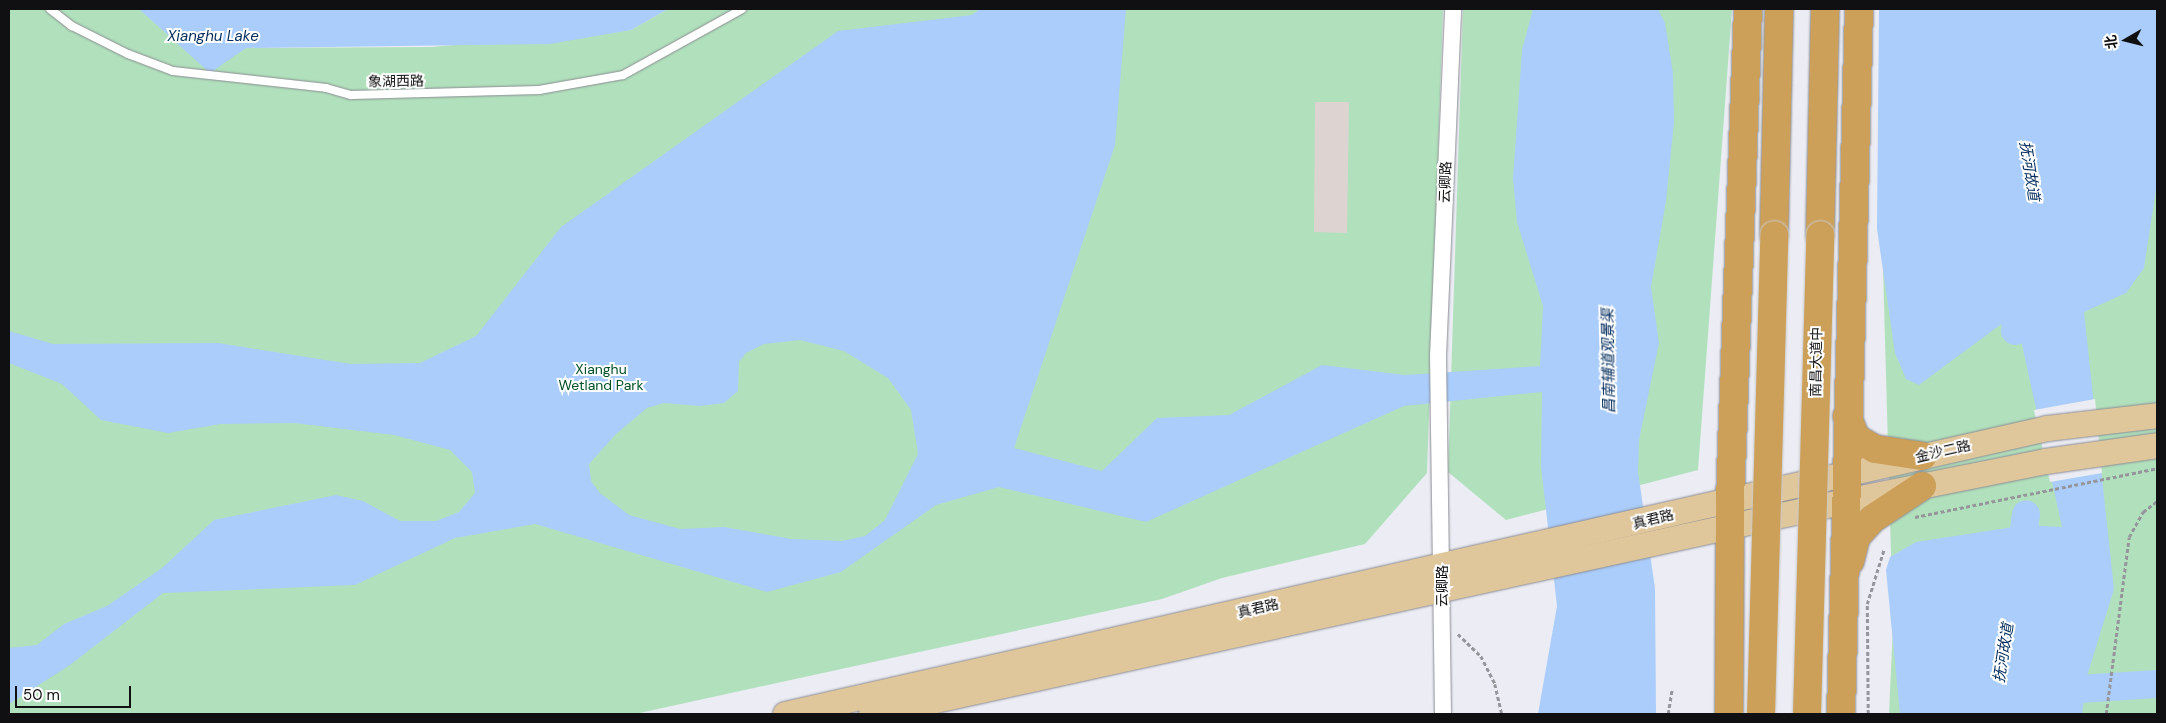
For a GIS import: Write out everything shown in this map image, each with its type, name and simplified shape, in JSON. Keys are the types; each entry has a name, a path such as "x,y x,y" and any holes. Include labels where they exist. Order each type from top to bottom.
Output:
{"highway":[{"path":"1729,714 1731,513 1748,9"},
{"path":"1761,714 1779,9"},
{"name":"南昌大道中","path":"1807,714 1825,9"},
{"path":"1853,9 1858,46"},
{"path":"1841,714 1845,473 1859,9"},
{"path":"1847,416 1856,438 1875,449 1922,456"},
{"path":"1843,587 1856,537 1872,519 1922,486"}],"main road":[{"name":"金沙二路","path":"1731,513 1845,473 2047,428 2157,415"},
{"path":"1731,513 1845,501 2045,461 2157,445"},
{"name":"真君路","path":"871,714 1442,591 1658,518 1731,513"},
{"name":"真君路","path":"785,714 1443,566 1538,558 1669,541 1731,513"}],"street":[{"name":"云卿路","path":"1443,714 1443,566 1438,428 1438,356 1453,9"}],"lane":[{"name":"象湖西路","path":"50,9 72,26 128,54 173,71 326,88 351,95 539,90 623,75 742,9"}],"path":[{"path":"1909,518 2157,468"},
{"path":"2106,714 2129,537 2143,512 2157,501"},
{"path":"1868,714 1867,604 1884,549"},
{"path":"1442,619 1481,656 1495,684 1502,714"},
{"path":"1668,714 1672,688"}],"green space":[{"name":"Xianghu Wetland Park","path":"9,9 178,9 246,48 431,47 631,30 668,9 1443,9 1427,473 1365,544 1222,578 1162,599 635,714 9,714"},
{"path":"1463,9 1732,9 1698,470 1506,520 1448,472"},
{"path":"2157,9 2157,714 1889,714 1893,625 1882,232"}],"water":[{"name":"Xianghu Lake","path":"139,9 668,9 631,30 550,44 246,48 210,73"},
{"name":"昌南辅道观景渠","path":"980,9 1126,9 1115,145 1014,448 1102,471 1157,418 1229,415 1322,365 1405,375 1540,366 1543,306 1517,222 1513,179 1522,50 1533,9 1658,9 1665,23 1673,73 1674,122 1666,201 1651,287 1659,343 1639,440 1638,472 1655,588 1656,714 1538,714 1557,606 1541,466 1542,392 1404,406 1146,522 999,487 936,505 841,572 767,592 535,524 455,538 355,585 163,593 70,665 9,704 9,648 37,645 64,624 107,606 162,568 214,520 336,495 363,501 400,521 436,521 459,512 475,493 472,472 450,450 394,435 294,423 221,424 168,433 101,420 62,384 9,363 9,331 53,344 218,343 351,364 420,363 476,336 561,227 838,31 972,15","holes":["800,340 844,351 888,378 911,410 918,454 885,520 865,536 842,541 792,539 724,527 680,529 629,515 600,493 591,481 589,464 616,434 647,408 664,403 700,406 724,403 738,391 739,362 746,353 764,344"]},
{"path":"1879,9 2157,9 2157,183 2144,268 2126,293 2084,312 2114,589 2087,676 2082,714 1900,714 1886,570 1890,557 1916,542 2026,525 2062,527 2017,322 2000,325 1919,385 1906,379 1895,353 1877,229"}],"pier":[{"path":"2095,399 2102,473 2050,482 2034,410"}],"building":[{"path":"1315,102 1349,102 1347,233 1314,232"}],"waterway":[{"name":"抚河故道","path":"2015,331 2031,288"},
{"name":"抚河故道","path":"2020,561 2026,514"},
{"name":"抚河故道","path":"2049,691 2157,684"}]}
